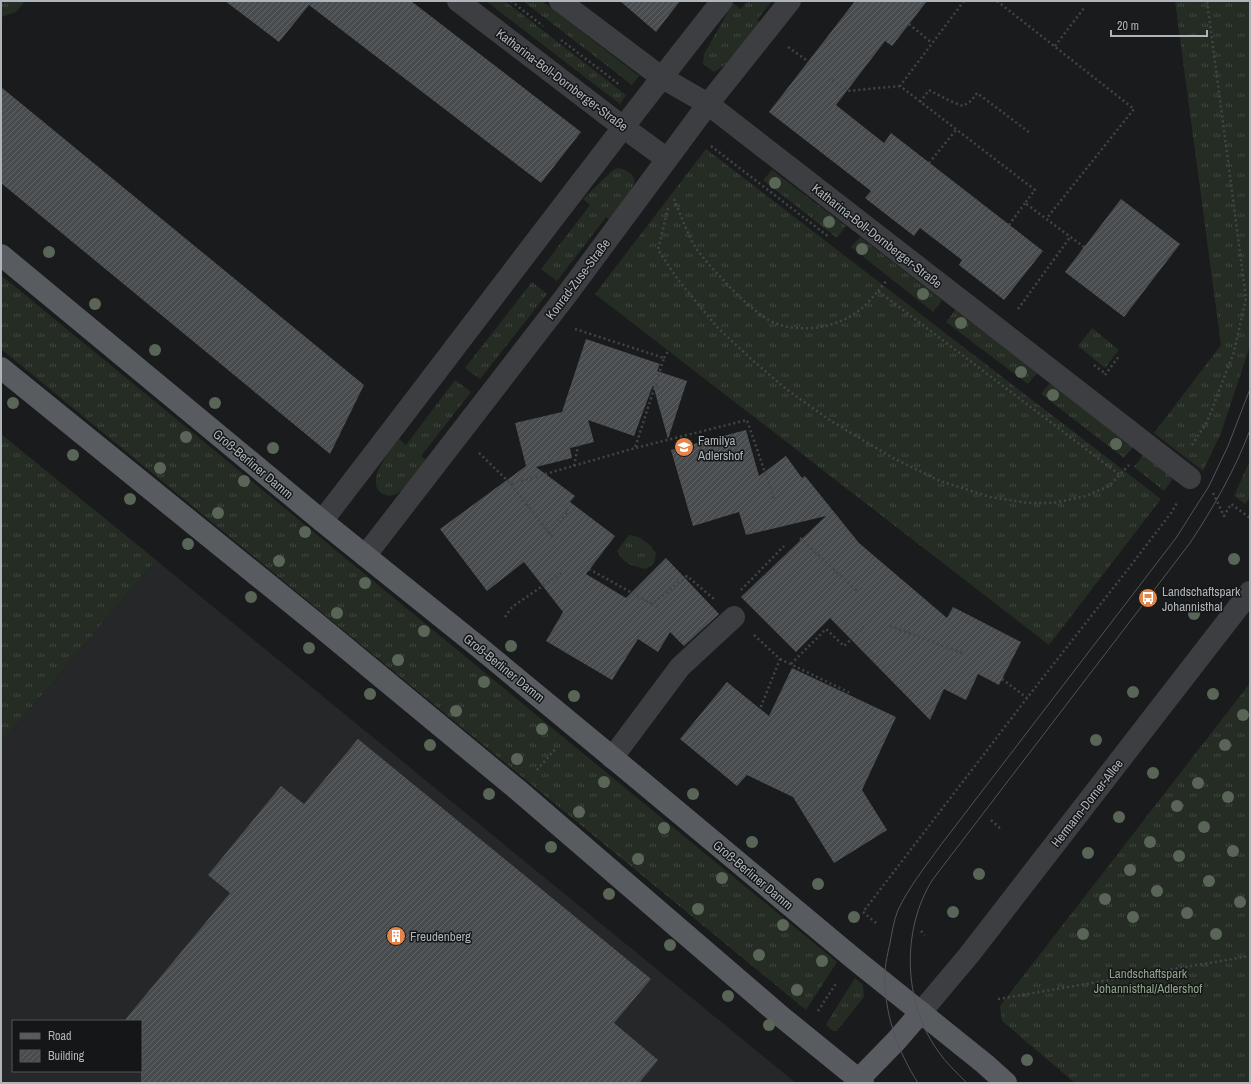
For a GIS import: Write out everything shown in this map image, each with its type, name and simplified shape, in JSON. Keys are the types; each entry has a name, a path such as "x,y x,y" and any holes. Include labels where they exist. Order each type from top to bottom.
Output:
{"main road":[{"name":"Groß-Berliner Damm","path":"1,255 322,521 486,653 1006,1083"},
{"path":"1,368 317,624 513,786 859,1082 921,1012"}],"street":[{"name":"Katharina-Boll-Dornberger-Straße","path":"458,1 667,159"},
{"name":"Katharina-Boll-Dornberger-Straße","path":"560,1 661,78 708,104 1190,478"},
{"path":"322,521 446,362 623,127 722,1"},
{"name":"Konrad-Zuse-Straße","path":"366,556 565,298 708,104 790,1"},
{"name":"Hermann-Dorner-Allee","path":"921,1012 969,956 1250,592"},
{"path":"612,758 680,667 729,613"}],"path":[{"path":"511,1 548,29"},
{"path":"900,86 964,1"},
{"path":"997,1 1134,108 1047,218"},
{"path":"1191,446 1208,422 1234,352 1246,298 1207,1"},
{"path":"1055,46 1084,8"},
{"path":"909,24 932,43"},
{"path":"560,39 621,86"},
{"path":"787,46 809,62"},
{"path":"832,80 847,91 900,86 1035,190 1009,224"},
{"path":"920,102 929,90 963,106 971,101 977,93 1030,133"},
{"path":"930,163 956,130"},
{"path":"887,280 867,304 855,314 843,320 824,326 806,328 788,326 768,319 747,304 696,248 671,194 658,250 679,280 717,327 750,358 786,389 831,421 893,458 933,478 990,497 1028,503 1053,503 1086,496 1109,486 1128,467"},
{"path":"1025,203 1084,247"},
{"path":"1018,310 1071,236"},
{"path":"878,291 1120,475"},
{"path":"572,328 664,358"},
{"path":"635,448 664,358 668,351"},
{"path":"1106,374 1119,356"},
{"path":"656,386 661,387"},
{"path":"511,484 635,448 747,420 774,499"},
{"path":"681,437 684,447"},
{"path":"574,466 578,446"},
{"path":"475,450 511,484 554,538"},
{"path":"876,923 863,912 1171,513 1180,498"},
{"path":"1222,511 1224,516 1231,504 1250,518"},
{"path":"550,534 568,512 566,509"},
{"path":"800,538 857,591"},
{"path":"729,613 784,546"},
{"path":"589,569 660,608"},
{"path":"505,617 512,607 563,572"},
{"path":"652,604 687,576 780,660 852,694"},
{"path":"890,626 962,653"},
{"path":"791,664 826,629 844,646 864,627"},
{"path":"760,709 780,660"},
{"path":"1002,679 1027,698"},
{"path":"537,771 560,744"},
{"path":"991,820 1002,830"},
{"path":"920,931 926,935"},
{"path":"998,999 1250,956"},
{"path":"818,1012 838,982"}],"shaded area":[{"path":"156,560 796,1083 1,1083 1,743"}],"green space":[{"path":"1,1 25,1 16,12 1,17"},
{"path":"486,1 505,1 626,95 620,104"},
{"path":"523,1 542,1 639,76 632,85"},
{"path":"747,1 772,1 757,20 765,26 726,64 714,72 703,64 704,54 733,3 741,9"},
{"path":"1175,1 1250,1 1250,346 1221,433 1203,471 1154,433 1221,345"},
{"path":"706,149 1161,499 1049,645 595,294"},
{"path":"618,168 627,171 634,178 633,188 613,223 606,217 557,281 541,269 590,205 583,199 613,170"},
{"path":"772,170 846,226 837,238 763,180"},
{"path":"860,237 942,300 933,312 851,247"},
{"path":"1,275 837,962 806,1010 1,349"},
{"path":"532,282 547,294 480,379 465,368"},
{"path":"955,310 1037,373 1028,384 946,322"},
{"path":"1092,328 1119,350 1105,368 1078,346"},
{"path":"455,380 471,392 421,456 429,462 410,483 398,493 390,496 381,493 377,487 376,481 377,473 385,458 399,439 406,445"},
{"path":"1050,383 1133,447 1124,458 1041,394"},
{"path":"1,434 156,560 1,743"},
{"path":"1143,455 1173,479 1164,491 1134,467"},
{"path":"1250,460 1250,498 1245,504 1234,496"},
{"path":"629,535 644,541 651,546 656,553 654,563 646,569 628,564 617,551"},
{"name":"Landschaftspark Johannisthal/Adlershof","path":"1250,683 1250,1083 1075,1083 1002,1021 1000,1006"},
{"path":"855,978 863,985 864,997 837,1031 833,1031 826,1025"}],"building":[{"path":"225,1 411,1 581,132 541,183 309,5 279,42"},
{"path":"620,1 680,1 656,32"},
{"path":"855,1 927,1 892,46 885,41 836,105 884,143 891,133 1043,251 1004,300 959,265 962,260 920,228 914,236 865,198 871,191 769,112"},
{"path":"1,87 364,385 330,454 1,183"},
{"path":"1121,199 1180,244 1124,317 1065,272"},
{"path":"586,339 660,364 657,371 687,381 668,439 653,385 634,436 588,420 594,442 570,448 572,458 536,467 575,496 570,502 615,536 586,574 626,598 666,558 719,614 684,646 670,632 658,652 638,639 612,680 546,641 563,612 524,562 487,591 440,529 526,466 515,423 562,412"},
{"path":"746,430 759,476 786,456 802,478 805,476 859,543 947,618 953,607 1021,642 999,685 978,674 966,700 944,689 930,720 830,618 796,652 741,597 826,516 746,535 739,512 693,526 671,450"},
{"path":"792,668 896,717 862,790 887,830 834,863 793,797 747,775 737,786 680,739 727,682 769,716"},
{"name":"Freudenberg","path":"358,739 651,979 614,1023 658,1060 639,1083 141,1083 142,1020 125,1020 230,893 208,875 281,786 304,804"}],"tram line":[{"path":"918,1083 899,1048 891,1023 886,996 886,963 893,926 898,910 912,885 940,846 1176,538 1209,486 1228,446 1250,389"},
{"path":"967,1083 948,1064 938,1051 926,1032 918,1011 910,966 911,943 915,920 923,899 933,879 1190,543 1238,460 1250,430"}],"place":[{"name":"Familya Adlershof","path":"684,447"},
{"name":"Landschaftspark Johannisthal","path":"1148,598"},
{"name":"Freudenberg","path":"396,936"}]}
